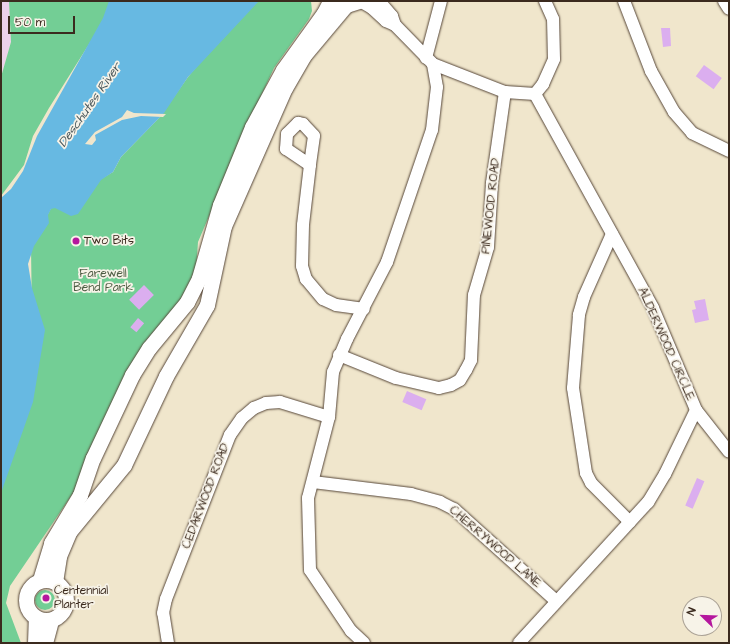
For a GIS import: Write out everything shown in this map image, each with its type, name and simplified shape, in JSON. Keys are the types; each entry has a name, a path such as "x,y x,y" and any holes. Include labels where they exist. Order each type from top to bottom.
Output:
{"main road":[{"path":"40,580 51,543 80,495 93,458 132,374 149,348 187,302 199,278 222,199 252,127 283,70 324,13 330,1"},
{"path":"55,582 59,556 69,532 124,465 170,370 207,305 224,226 285,88 305,54 350,2"},
{"path":"40,580 55,582 64,592 65,605 57,616 51,620 36,618 27,608 26,594 34,583 40,580"},
{"path":"35,643 36,618"},
{"path":"45,643 51,620"}],"street":[{"path":"379,1 392,16 395,25"},
{"path":"364,643 351,631 310,570 307,518 308,498 329,417 333,372 339,355 387,262 432,130 437,87 430,61 441,1"},
{"path":"350,2 372,8 386,21 395,25 430,61 505,92 535,94 543,84 554,59 553,19 545,1"},
{"path":"624,1 651,71 674,112 692,133 729,150"},
{"path":"724,1 729,9"},
{"name":"PINEWOOD ROAD","path":"339,355 396,378 439,388 451,385 460,380 471,360 474,295 488,247 492,183 505,92"},
{"name":"ALDERWOOD CIRCLE","path":"519,643 648,502 665,474 696,410 652,308 535,94"},
{"path":"310,165 303,225 302,266 306,278 323,299 336,305 364,309"},
{"path":"612,234 584,296 579,315 573,388 586,473 596,488 630,522"},
{"name":"CEDARWOOD ROAD","path":"168,643 163,613 166,599 230,434 242,418 254,408 266,403 280,402 329,417"},
{"path":"696,410 729,452"},
{"name":"CHERRYWOOD LANE","path":"313,482 411,494 440,502 454,509 556,601"}],"shaded area":[{"path":"1,1 9,1 11,42 1,77"}],"green space":[{"path":"9,1 116,1 33,136 24,165 1,196 1,77 11,42"},
{"name":"Farewell Bend Park","path":"251,1 311,1 312,11 309,19 274,68 250,120 198,242 196,271 80,483 10,586 6,603 21,643 1,643 1,444 32,318 31,248 51,208 113,172 121,157 159,118 188,77"},
{"path":"45,590 52,593 55,600 52,607 45,610 38,607 35,600 38,593"}],"water":[{"name":"Deschutes River","path":"109,1 259,1 188,77 164,113 121,157 113,172 101,180 78,214 71,216 55,208 51,209 48,215 49,223 34,246 28,264 32,288 45,330 33,402 1,493 1,198 11,189 23,171 37,136 103,18"}],"pier":[{"path":"127,110 134,113 166,114 163,117 141,116 122,120 95,135 96,140 92,145 85,144 95,132 122,117"}],"building":[{"path":"661,28 670,28 671,46 663,47"},
{"path":"704,65 722,78 714,89 696,76"},
{"path":"144,285 154,295 139,310 129,300"},
{"path":"705,299 709,320 695,323 692,310 696,309 694,301"},
{"path":"138,318 144,323 136,332 130,327"},
{"path":"407,391 426,399 422,410 402,402"},
{"path":"697,478 704,481 693,509 685,506"}],"place":[{"name":"Two Bits","path":"76,241"},
{"name":"Centennial Planter","path":"46,598"}]}
